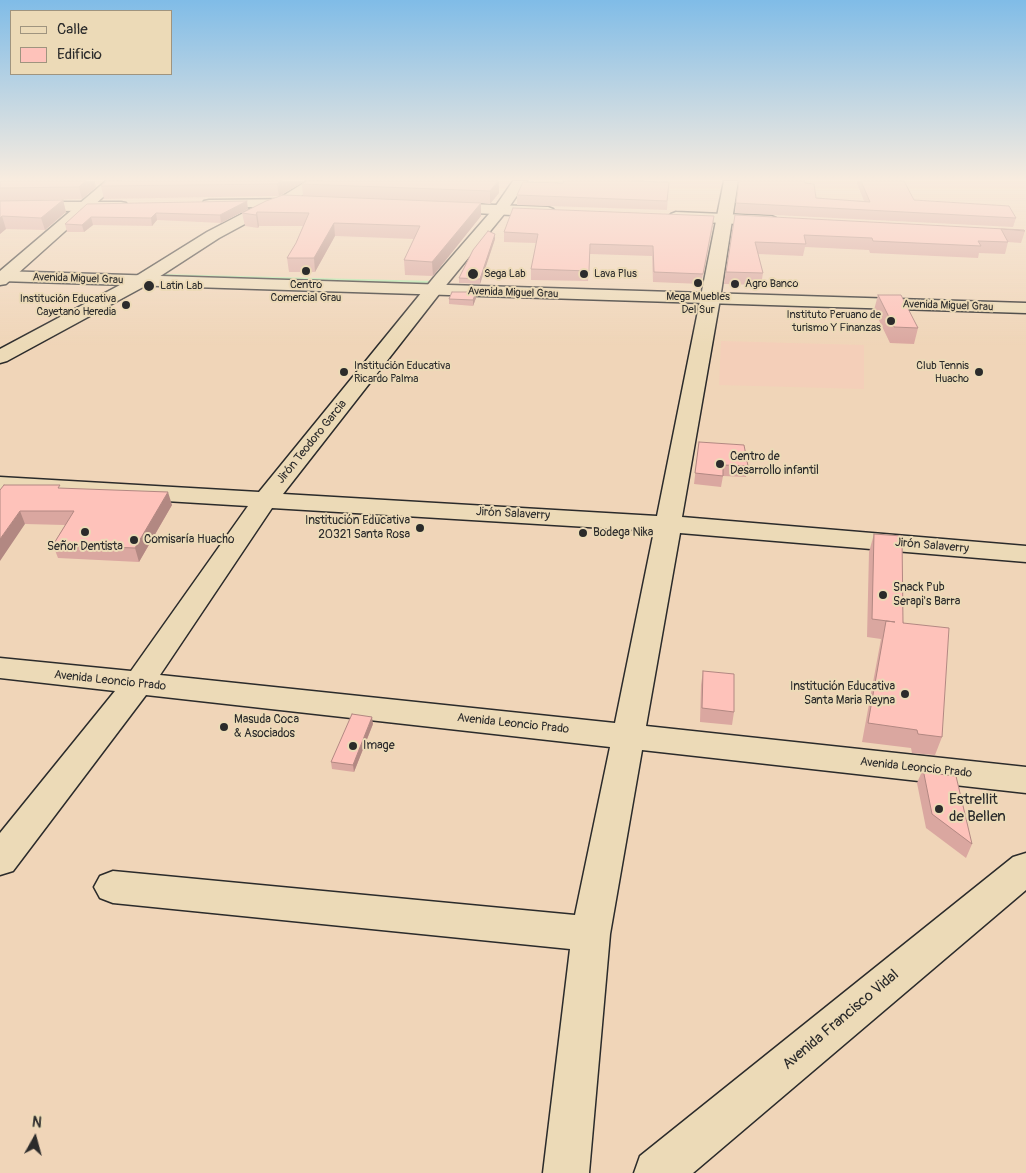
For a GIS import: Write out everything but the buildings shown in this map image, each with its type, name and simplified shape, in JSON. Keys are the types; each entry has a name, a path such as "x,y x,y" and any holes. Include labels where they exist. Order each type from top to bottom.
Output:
{"street":[{"path":"4,273 48,236"},
{"path":"0,357 157,272 212,236"},
{"name":"Jirón Teodoro Garcia","path":"0,860 138,684 266,499 478,236"},
{"path":"566,1173 591,934 722,236"},
{"name":"Avenida Miguel Grau","path":"4,273 157,272 1026,308"},
{"name":"Avenida Miguel Grau","path":"4,273 139,282 437,285"},
{"name":"Avenida Miguel Grau","path":"712,294 1026,297"},
{"name":"Jirón Salaverry","path":"0,484 668,524 1026,554"},
{"name":"Avenida Leoncio Prado","path":"0,668 1026,780"},
{"name":"Avenida Francisco Vidal","path":"657,1173 1026,868"},
{"path":"113,887 591,934"}],"shaded area":[{"path":"721,341 864,345 864,389 719,385"}],"green space":[{"path":"162,274 434,281 429,289 149,281"}],"place":[{"name":"Centro Comercial Grau","path":"306,271"},
{"name":"Sega Lab","path":"473,274"},
{"name":"Lava Plus","path":"584,274"},
{"name":"Mega Muebles Del Sur","path":"698,283"},
{"name":"Agro Banco","path":"735,284"},
{"name":"Latin Lab","path":"149,286"},
{"name":"Institución Educativa Cayetano Heredia","path":"126,305"},
{"name":"Instituto Peruano de turismo Y Finanzas","path":"891,321"},
{"name":"Institución Educativa Ricardo Palma","path":"344,372"},
{"name":"Club Tennis Huacho","path":"979,372"},
{"name":"Centro de Desarrollo infantil","path":"720,464"},
{"name":"Institución Educativa 20321 Santa Rosa","path":"420,528"},
{"name":"Señor Dentista","path":"85,532"},
{"name":"Bodega Nika","path":"583,533"},
{"name":"Comisaría Huacho","path":"134,540"},
{"name":"Snack Pub Serapi's Barra","path":"883,595"},
{"name":"Institución Educativa Santa Maria Reyna","path":"905,694"},
{"name":"Masuda Coca & Asociados","path":"224,727"},
{"name":"Image","path":"353,746"},
{"name":"Estrellit de Bellen","path":"939,809"}]}
